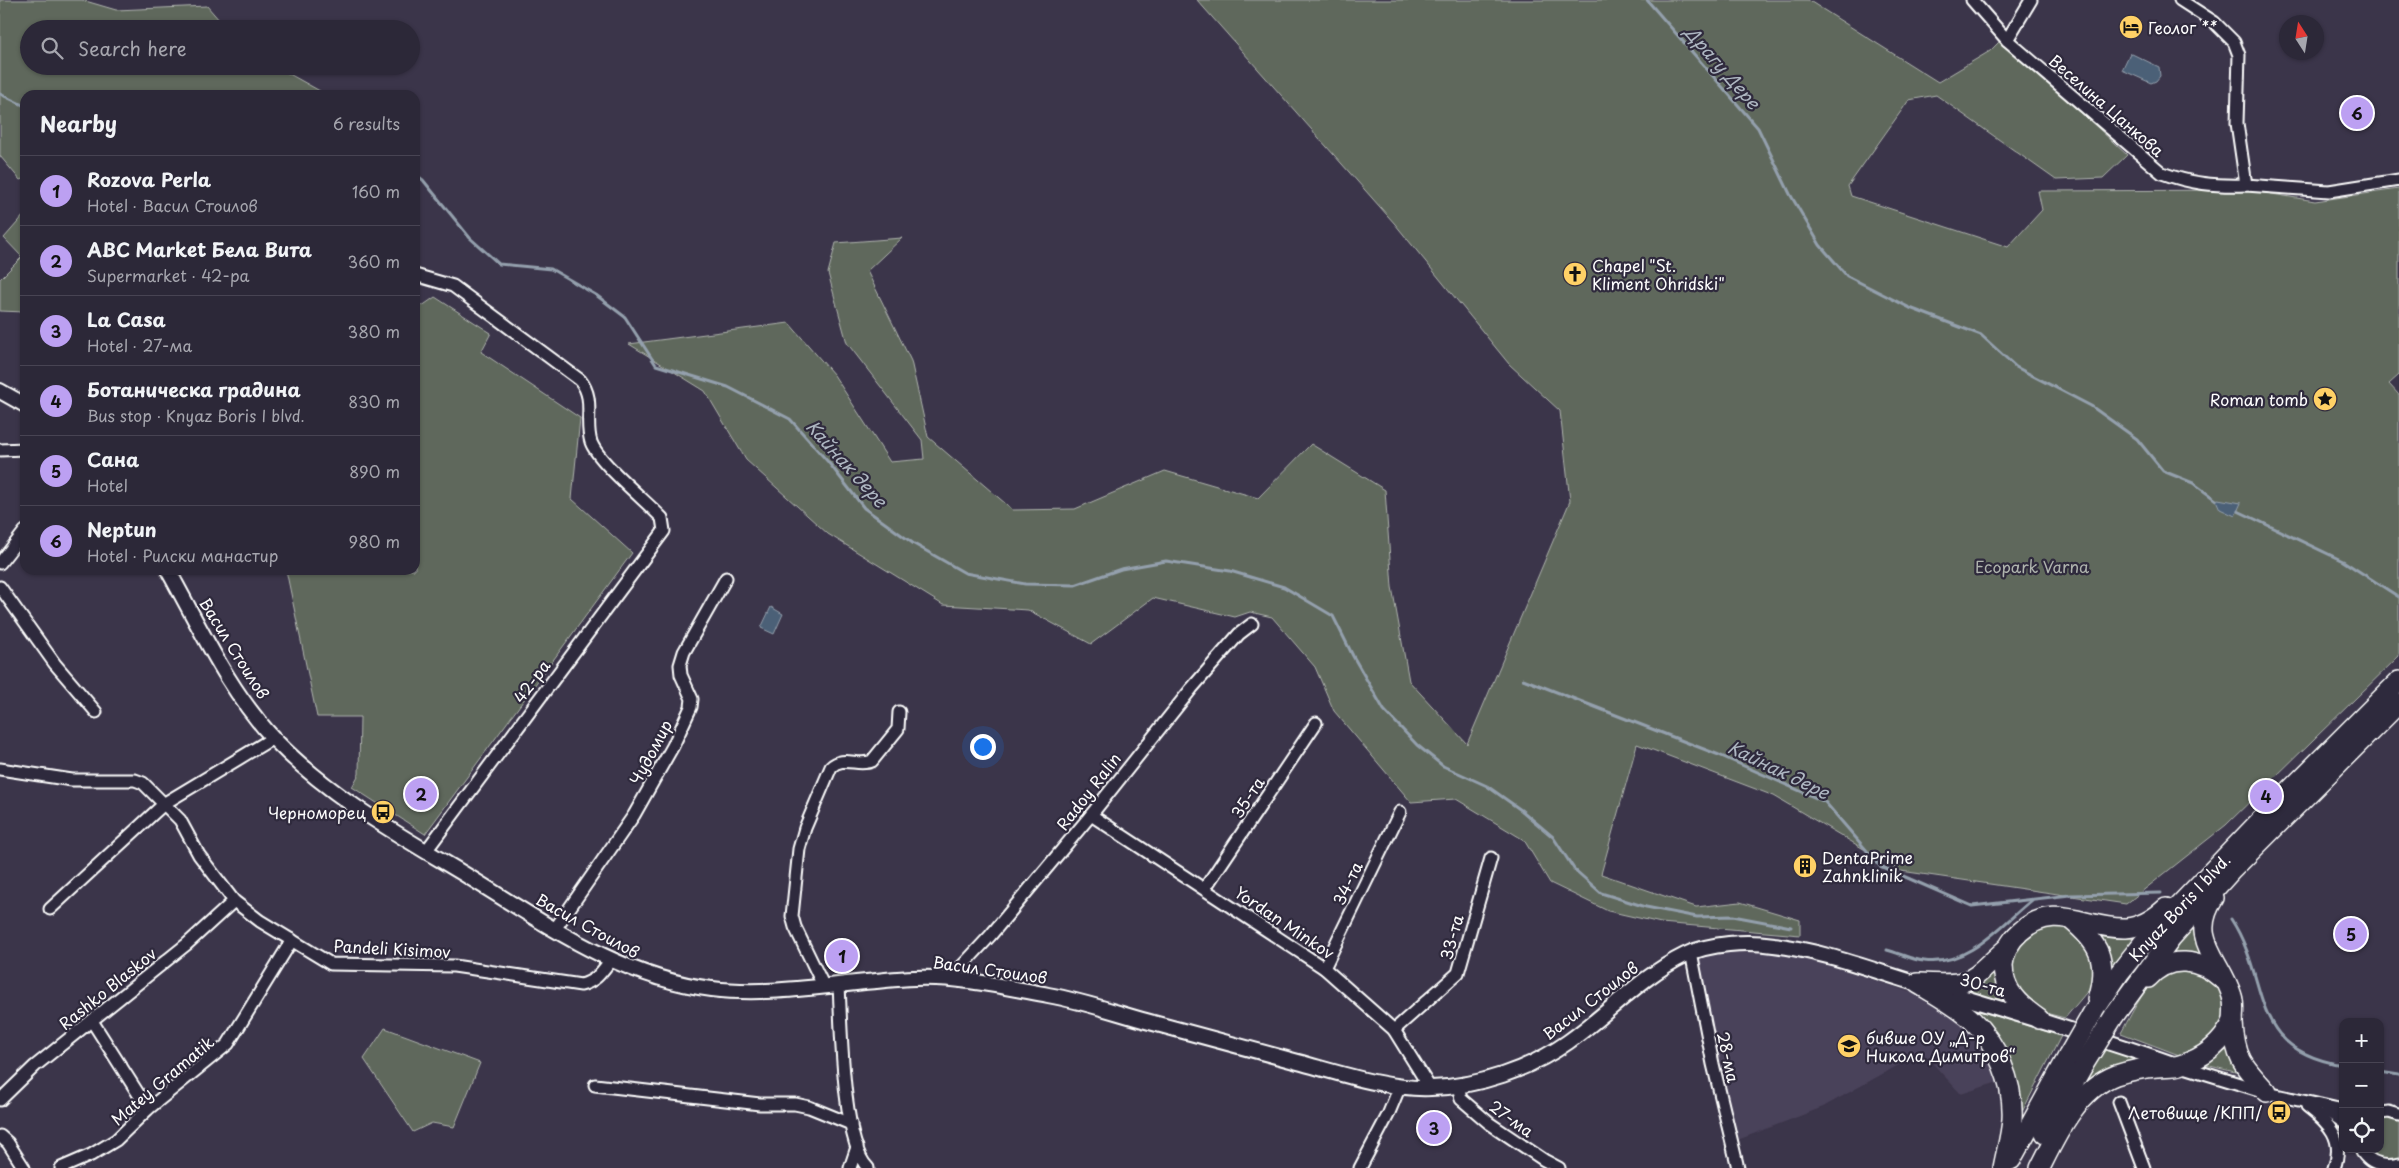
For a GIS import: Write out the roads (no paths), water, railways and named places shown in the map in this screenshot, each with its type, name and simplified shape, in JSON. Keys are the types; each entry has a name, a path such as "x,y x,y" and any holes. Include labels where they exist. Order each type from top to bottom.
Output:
{"highway":[{"name":"Knyaz Boris I blvd.","path":"2005,1168 2076,1060 2114,1016 2224,869 2399,681"},
{"name":"Knyaz Boris I blvd.","path":"2028,1168 2060,1104 2092,1014 2120,972 2144,943 2399,703"},
{"path":"1917,983 1946,985 1970,981 1983,972 2007,948 2017,934 2032,922 2050,917 2069,918 2120,928 2141,924 2161,913 2224,869"},
{"path":"2224,869 2209,906 2203,927 2206,943 2232,996 2238,1056 2243,1066 2267,1092"},
{"path":"2069,918 2090,936 2100,955 2102,970 2101,986 2092,1014"},
{"path":"2007,948 2003,965 2007,986 2019,1006 2039,1019"},
{"path":"2114,1016 2154,971 2168,964 2177,962 2196,963 2211,970 2225,982"},
{"path":"1917,983 1952,1004 1971,1019 1988,1038 2000,1060 2008,1084 2012,1105 2005,1168"},
{"path":"2040,1168 2063,1124 2095,1088 2116,1075 2145,1068 2179,1066 2214,1048 2222,1040 2233,1021"}],"street":[{"name":"Веселина Цанкова","path":"1972,0 2007,40 2162,173 2186,182 2216,186 2246,185 2329,191 2399,180"},
{"path":"2007,40 2031,0"},
{"path":"2180,0 2214,22 2234,42 2239,55 2237,123 2246,185"},
{"name":"42-ра","path":"420,276 454,286 580,380 588,389 589,428 592,444 601,458 662,518 664,530 426,851"},
{"path":"0,391 20,401"},
{"path":"0,450 20,449"},
{"path":"0,563 20,537"},
{"name":"Васил Стоилов","path":"171,575 206,641 237,692 273,738 312,775 339,796 555,929 610,961 656,978 712,989 748,992 918,978 950,980 1051,995 1091,1004 1325,1070 1400,1086 1430,1088 1458,1085 1502,1074 1536,1062 1569,1042 1653,973 1691,952 1740,944 1770,944 1818,953 1917,983"},
{"name":"Чудомир","path":"555,929 634,815 673,746 691,707 692,699 681,675 680,665 684,652 726,578"},
{"path":"0,587 55,664 96,712"},
{"name":"Radoy Ralin","path":"950,980 1091,815 1192,688 1239,634 1252,624"},
{"path":"823,985 792,916 799,849 805,828 831,767 836,762 841,761 867,763 872,761 898,729 899,712"},
{"name":"35-та","path":"1205,888 1316,723"},
{"path":"50,909 165,802 273,738"},
{"name":"Pandeli Kisimov","path":"0,768 72,780 134,780 148,786 180,820 199,855 234,901 260,921 331,964 454,966 581,985 592,982 610,961"},
{"name":"34-та","path":"1324,968 1400,812"},
{"name":"Yordan Minkov","path":"1091,815 1205,888 1324,968 1394,1030 1430,1088"},
{"name":"33-та","path":"1394,1030 1458,973 1491,858"},
{"name":"Rashko Blaskov","path":"0,1100 35,1066 187,944 234,901"},
{"name":"Matey Gramatik","path":"60,1168 91,1155 116,1140 148,1109 228,1044 292,940"},
{"name":"28-ма","path":"1691,952 1715,1073 1738,1168"},
{"name":"30-та","path":"1917,983 2039,1019 2179,1066"},
{"path":"839,984 843,1068 851,1124 857,1147 868,1168"},
{"path":"92,1021 148,1109"},
{"path":"2179,1066 2302,1102 2339,1109"},
{"path":"595,1085 760,1104 795,1104 809,1107 851,1124"},
{"name":"27-ма","path":"1458,1085 1461,1099 1489,1123 1559,1168"},
{"path":"1360,1168 1388,1115 1400,1086"},
{"path":"2119,1102 2144,1168"},
{"path":"2302,1102 2324,1120 2337,1138 2338,1154 2334,1168"},
{"path":"2320,1106 2339,1119"},
{"path":"2384,1113 2399,1115"},
{"path":"0,1136 8,1143 24,1168"},
{"path":"850,1168 857,1147"},
{"path":"2361,1153 2362,1168"},
{"path":"2363,1153 2374,1164 2382,1167 2398,1166"}],"water":[{"path":"2130,53 2159,67 2160,76 2156,81 2151,83 2122,70"},
{"path":"2216,500 2241,503 2235,516 2220,509"},
{"path":"771,607 783,614 774,634 761,628"}],"waterway":[{"name":"Драгу Дере","path":"1647,0 1758,128 1790,194 1820,245 1847,276 1910,308 1981,335 2016,367 2091,406 2137,439 2163,471 2193,483 2216,500"},
{"name":"Кайнак дере","path":"0,94 20,104"},
{"name":"Кайнак дере","path":"420,178 470,238 499,264 551,269 596,295 625,317 656,365 728,387 790,419 829,463 864,508 914,544 965,573 1025,584 1075,585 1121,569 1166,561 1230,571 1284,587 1333,616 1384,710 1417,745 1443,766 1487,786 1521,810 1553,837 1574,869 1601,893 1646,907 1697,917 1733,916 1791,927"},
{"path":"2238,511 2343,561 2399,597"},
{"name":"Кайнак дере","path":"1523,679 1719,755 1825,802 1880,866 1972,906 2070,895 2161,893"},
{"name":"Кайнак дере","path":"1887,950 1924,961 1940,961 1955,958 1983,942 2032,900"},
{"name":"Кайнак дере","path":"2231,919 2244,943 2266,1010 2275,1028 2290,1044 2312,1057 2339,1064"},
{"name":"Кайнак дере","path":"2384,1073 2399,1075"}],"place":[{"name":"Геолог **","path":"2131,27"},
{"name":"Neptun","path":"2357,113"},
{"name":"Chapel \"St. Kliment Ohridski\"","path":"1575,274"},
{"name":"Roman tomb","path":"2325,399"},
{"name":"ABC Market Бела Вита","path":"421,794"},
{"name":"Ботаническа градина","path":"2266,796"},
{"name":"Черноморец","path":"383,812"},
{"name":"DentaPrime Zahnklinik","path":"1805,866"},
{"name":"Сана","path":"2351,934"},
{"name":"Rozova Perla","path":"842,956"},
{"name":"бивше ОУ „Д-р Никола Димитров“","path":"1849,1046"},
{"name":"Летовище /КПП/","path":"2279,1112"},
{"name":"La Casa","path":"1434,1128"}],"park label":[{"name":"Ecopark Varna","path":"2032,566"}]}
